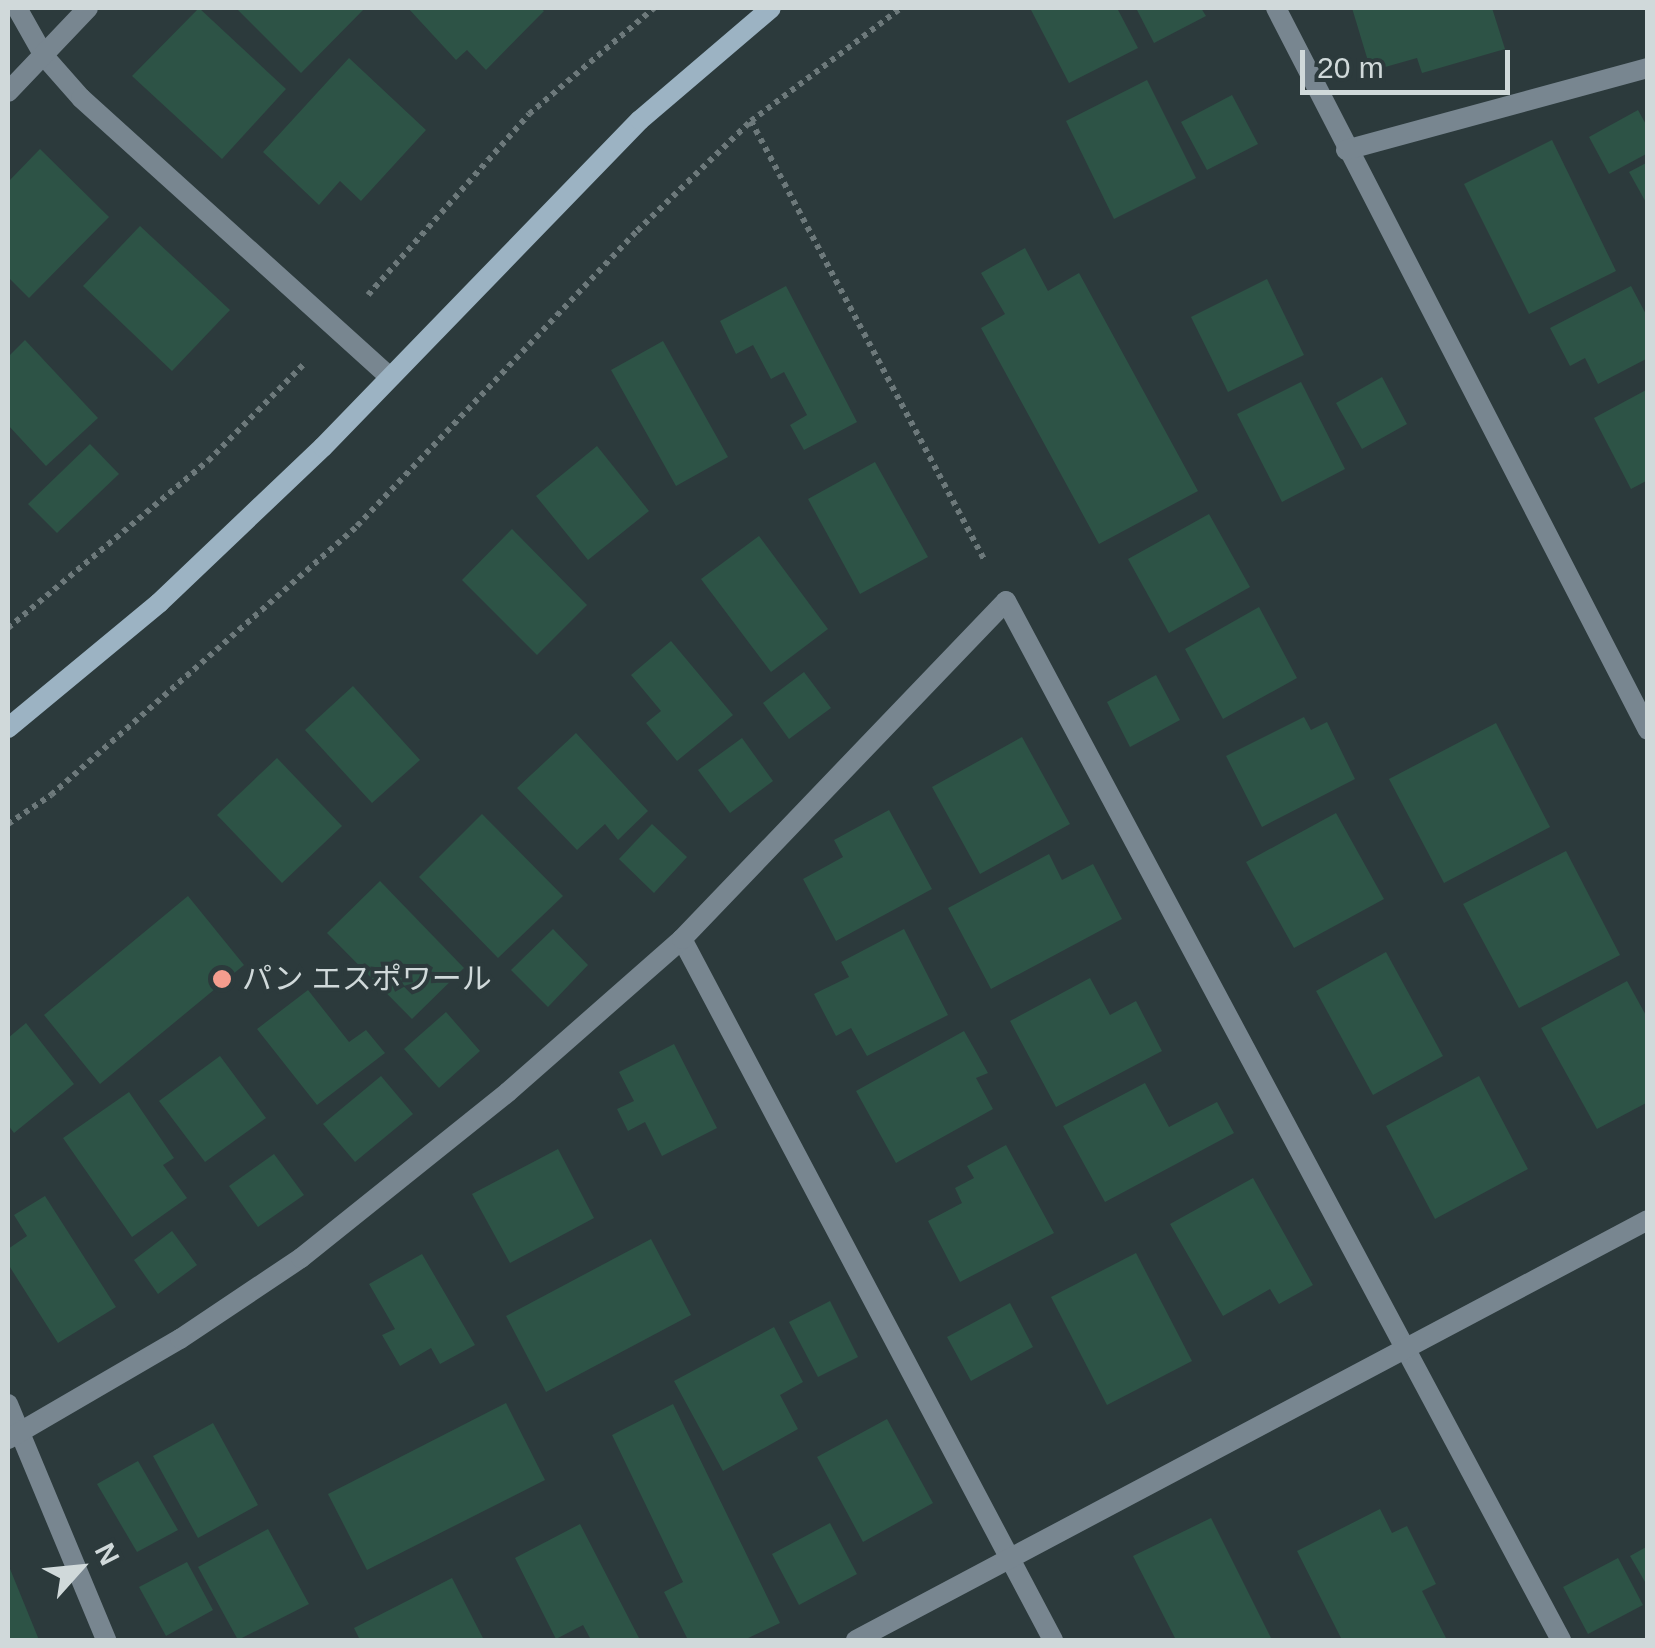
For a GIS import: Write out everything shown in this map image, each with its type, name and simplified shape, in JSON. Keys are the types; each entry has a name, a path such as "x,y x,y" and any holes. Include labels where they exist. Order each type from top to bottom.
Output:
{"street":[{"path":"16,8 44,56 81,98 388,376"},
{"path":"8,92 88,8"},
{"path":"8,728 160,603 626,133 770,8"},
{"path":"1276,8 1648,730"},
{"path":"1346,150 1648,68"},
{"path":"15,1434 180,1339 301,1258 682,939 1006,601 1561,1640"},
{"path":"682,939 1053,1640"},
{"path":"856,1640 1648,1220"},
{"path":"8,1404 15,1434 106,1640"}],"path":[{"path":"8,824 51,796 357,526 637,231 751,121 901,8"},
{"path":"751,121 1006,601"}],"building":[{"path":"199,8 286,89 222,159 132,76"},
{"path":"236,8 365,8 301,73"},
{"path":"408,8 544,11 486,70 467,50 456,60"},
{"path":"1030,8 1117,8 1138,48 1069,83"},
{"path":"1136,8 1201,8 1206,16 1154,43"},
{"path":"1352,8 1492,8 1505,49 1422,73 1417,58 1371,71"},
{"path":"349,58 426,130 361,201 340,181 319,205 263,152"},
{"path":"1147,80 1196,178 1114,219 1066,121"},
{"path":"1232,95 1258,144 1207,170 1181,122"},
{"path":"1638,110 1648,128 1648,153 1609,174 1589,137"},
{"path":"1552,140 1616,271 1529,314 1464,184"},
{"path":"40,149 109,217 29,298 8,277 8,182"},
{"path":"1648,162 1648,206 1629,172"},
{"path":"140,226 230,310 172,371 83,286"},
{"path":"1025,248 1048,291 1079,273 1198,491 1099,544 981,328 1005,314 981,273"},
{"path":"1267,279 1304,355 1228,392 1191,317"},
{"path":"786,286 857,422 804,450 790,425 807,415 784,372 771,379 753,345 736,354 720,321"},
{"path":"1631,286 1648,318 1648,358 1598,384 1585,358 1570,366 1550,328"},
{"path":"25,340 98,418 46,466 8,425 8,357"},
{"path":"663,341 728,457 676,486 611,370"},
{"path":"1382,377 1407,424 1362,449 1336,403"},
{"path":"1301,382 1345,469 1282,502 1237,414"},
{"path":"1648,389 1648,480 1631,489 1594,418"},
{"path":"90,444 119,474 57,533 28,504"},
{"path":"597,446 649,511 588,560 536,496"},
{"path":"875,462 928,557 860,594 808,499"},
{"path":"1209,514 1250,587 1169,633 1128,559"},
{"path":"512,529 587,605 537,655 462,580"},
{"path":"759,536 828,629 771,672 701,579"},
{"path":"1259,607 1297,678 1223,719 1185,649"},
{"path":"671,641 733,715 677,761 646,723 661,711 631,675"},
{"path":"804,672 831,708 789,739 763,703"},
{"path":"1156,675 1180,720 1130,747 1107,702"},
{"path":"353,686 420,760 372,803 305,730"},
{"path":"1304,717 1311,730 1327,722 1355,779 1262,827 1226,756"},
{"path":"1496,723 1550,827 1444,883 1389,779"},
{"path":"576,733 648,811 618,840 605,824 577,850 517,788"},
{"path":"1022,737 1070,824 980,874 932,787"},
{"path":"742,738 773,781 730,813 698,770"},
{"path":"277,758 342,826 282,883 217,815"},
{"path":"889,810 932,889 836,941 803,879 843,857 834,840"},
{"path":"1336,813 1384,899 1294,948 1246,862"},
{"path":"482,814 563,896 498,958 419,877"},
{"path":"652,824 687,857 654,893 619,859"},
{"path":"1566,851 1620,955 1519,1008 1463,904"},
{"path":"1049,854 1062,880 1093,864 1122,919 991,989 948,908"},
{"path":"380,881 464,968 412,1019 327,933"},
{"path":"188,896 244,965 100,1084 44,1015"},
{"path":"553,929 588,965 548,1007 511,970"},
{"path":"904,929 948,1015 867,1056 851,1028 836,1036 814,994 849,977 841,962"},
{"path":"1386,952 1443,1056 1373,1095 1316,991"},
{"path":"1090,978 1110,1015 1136,1001 1162,1051 1056,1107 1010,1021"},
{"path":"1627,981 1648,1019 1648,1102 1597,1129 1541,1028"},
{"path":"308,990 349,1042 366,1030 385,1053 317,1105 257,1029"},
{"path":"446,1012 480,1051 439,1088 404,1049"},
{"path":"26,1023 74,1084 14,1133 8,1125 8,1038"},
{"path":"964,1031 988,1073 976,1078 993,1109 896,1163 856,1091"},
{"path":"674,1044 717,1128 662,1156 645,1122 628,1131 617,1109 634,1101 619,1072"},
{"path":"220,1056 266,1118 205,1162 159,1101"},
{"path":"381,1076 413,1114 355,1162 323,1124"},
{"path":"1479,1076 1528,1169 1435,1219 1386,1126"},
{"path":"1145,1083 1169,1127 1217,1102 1234,1133 1105,1202 1063,1126"},
{"path":"129,1092 174,1158 163,1165 187,1198 132,1237 63,1138"},
{"path":"1006,1145 1054,1233 960,1282 928,1221 962,1203 955,1188 974,1178 967,1166"},
{"path":"558,1149 594,1218 510,1263 472,1194"},
{"path":"274,1154 304,1195 258,1227 229,1186"},
{"path":"1253,1178 1313,1285 1279,1304 1270,1289 1223,1316 1170,1224"},
{"path":"45,1196 116,1307 58,1343 8,1264 8,1249 27,1236 14,1215"},
{"path":"172,1231 197,1265 158,1294 134,1260"},
{"path":"651,1239 691,1315 546,1392 506,1316"},
{"path":"1136,1253 1192,1361 1107,1405 1051,1297"},
{"path":"422,1254 475,1345 440,1364 431,1348 400,1366 382,1335 395,1329 369,1284"},
{"path":"830,1301 858,1357 818,1377 789,1322"},
{"path":"1010,1303 1033,1347 971,1381 947,1337"},
{"path":"774,1327 803,1382 780,1395 798,1429 723,1471 674,1381"},
{"path":"506,1403 545,1480 367,1570 328,1494"},
{"path":"673,1404 780,1623 744,1640 688,1640 664,1592 683,1582 612,1435"},
{"path":"887,1419 933,1503 863,1542 817,1457"},
{"path":"213,1423 258,1505 198,1538 153,1456"},
{"path":"138,1461 178,1530 137,1552 97,1484"},
{"path":"1380,1509 1392,1533 1407,1526 1436,1584 1422,1591 1447,1640 1342,1640 1297,1551"},
{"path":"1211,1518 1272,1640 1176,1640 1133,1556"},
{"path":"830,1523 857,1574 799,1605 772,1554"},
{"path":"580,1524 640,1640 591,1640 583,1625 556,1639 515,1558"},
{"path":"268,1529 309,1604 238,1640 198,1567"},
{"path":"1648,1546 1648,1587 1630,1556"},
{"path":"1618,1558 1643,1605 1588,1634 1563,1587"},
{"path":"187,1562 213,1610 166,1636 139,1587"},
{"path":"8,1564 39,1640 8,1640"},
{"path":"452,1578 484,1640 360,1640 354,1628"}],"place":[{"name":"パン エスポワール","path":"222,979"}]}
